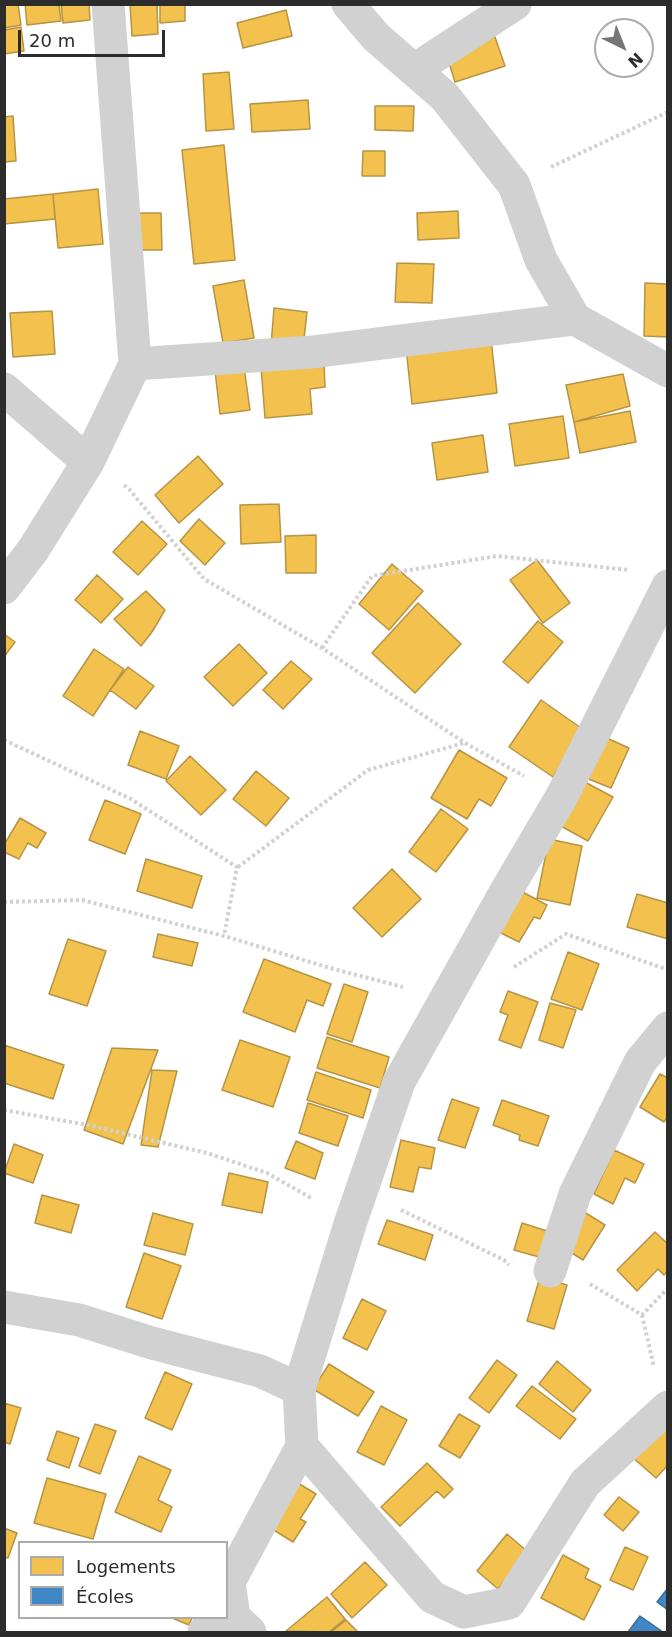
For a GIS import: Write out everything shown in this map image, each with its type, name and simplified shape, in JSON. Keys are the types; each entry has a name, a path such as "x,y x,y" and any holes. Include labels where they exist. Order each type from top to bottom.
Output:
{"street":[{"path":"4,588 33,550 88,462 135,364 108,4"},
{"path":"348,4 376,37 445,98 514,185 540,260 575,319 668,371"},
{"path":"414,70 515,4"},
{"path":"135,364 312,352 575,319"},
{"path":"4,389 88,462"},
{"path":"204,1632 242,1625 229,1582 302,1446 299,1389 351,1221 399,1082 562,796 668,586"},
{"path":"550,1271 575,1194 640,1062 668,1029"},
{"path":"4,1307 79,1320 152,1343 260,1371 299,1389"},
{"path":"302,1446 432,1597 464,1612 509,1603 585,1483 665,1408"}],"path":[{"path":"514,185 668,112"},
{"path":"88,462 129,489 204,579 322,648 465,743 562,796"},
{"path":"322,648 372,576 497,556 632,570"},
{"path":"4,740 131,799 237,867"},
{"path":"224,936 237,867 368,770 465,743"},
{"path":"4,902 82,900 224,936 330,968 445,998"},
{"path":"505,971 566,934 668,970"},
{"path":"642,1315 665,1408"}],"building: Logements":[{"path":"4,4 18,4 21,25 4,28"},
{"path":"25,4 59,4 61,21 27,25"},
{"path":"61,4 89,4 90,20 63,23"},
{"path":"130,4 157,4 158,34 132,36"},
{"path":"160,4 185,4 185,21 160,23"},
{"path":"286,10 292,36 243,48 237,23"},
{"path":"21,27 24,51 4,54 4,30"},
{"path":"495,37 505,66 455,82 446,53"},
{"path":"229,72 234,129 206,131 203,74"},
{"path":"308,100 310,129 252,132 250,104"},
{"path":"375,106 414,106 413,131 375,130"},
{"path":"13,116 16,161 4,162 4,117"},
{"path":"224,145 235,260 194,264 182,150"},
{"path":"363,151 385,151 385,176 362,176"},
{"path":"98,189 103,244 58,248 53,194"},
{"path":"53,194 55,219 4,224 4,199"},
{"path":"458,211 459,238 418,240 417,213"},
{"path":"130,213 161,213 162,250 131,250"},
{"path":"397,263 434,264 432,303 395,302"},
{"path":"244,280 254,338 223,343 213,286"},
{"path":"645,283 668,284 668,337 644,336"},
{"path":"274,308 307,312 303,348 271,345"},
{"path":"52,311 55,354 13,357 10,313"},
{"path":"491,339 497,393 412,404 406,348"},
{"path":"324,362 325,387 310,389 312,414 265,418 261,367"},
{"path":"244,367 250,410 220,414 215,371"},
{"path":"623,374 630,406 574,422 566,385"},
{"path":"630,411 636,442 580,453 574,422"},
{"path":"563,416 569,458 515,466 509,424"},
{"path":"483,435 488,472 437,480 432,443"},
{"path":"198,456 223,484 179,523 155,495"},
{"path":"279,504 281,542 241,544 240,505"},
{"path":"199,519 225,543 205,565 180,541"},
{"path":"142,521 167,544 138,575 113,552"},
{"path":"316,535 316,573 286,573 285,536"},
{"path":"537,560 570,603 543,623 510,580"},
{"path":"392,564 423,591 389,630 359,604"},
{"path":"97,575 123,599 101,623 75,600"},
{"path":"146,591 165,610 141,646 114,619"},
{"path":"418,603 461,644 415,693 372,653"},
{"path":"538,621 563,642 528,683 503,662"},
{"path":"4,634 15,642 4,657"},
{"path":"239,644 267,673 233,706 204,677"},
{"path":"94,649 124,669 93,716 63,696"},
{"path":"291,661 312,679 283,709 263,690"},
{"path":"128,667 154,686 136,709 110,690"},
{"path":"541,700 584,730 553,777 509,747"},
{"path":"140,731 179,746 166,779 128,765"},
{"path":"600,735 629,748 611,788 581,776"},
{"path":"459,750 507,778 491,806 479,799 467,819 431,798"},
{"path":"190,756 226,790 201,815 166,781"},
{"path":"256,771 289,798 266,826 233,799"},
{"path":"583,781 613,797 588,841 559,825"},
{"path":"105,800 141,814 125,854 89,840"},
{"path":"441,809 468,829 436,872 409,852"},
{"path":"20,818 46,833 37,848 28,843 19,859 4,852 4,845"},
{"path":"549,839 582,846 570,905 537,898"},
{"path":"146,859 202,876 192,908 137,891"},
{"path":"392,869 421,899 382,937 353,908"},
{"path":"515,888 547,905 540,919 534,917 519,942 493,929"},
{"path":"637,894 668,903 668,939 627,927"},
{"path":"158,934 198,943 192,966 153,957"},
{"path":"68,939 106,951 87,1006 49,994"},
{"path":"568,952 599,964 582,1010 551,999"},
{"path":"264,959 331,984 323,1006 307,1000 295,1032 243,1012"},
{"path":"344,984 368,992 352,1042 327,1034"},
{"path":"508,991 538,1002 521,1048 499,1040 508,1015 500,1012"},
{"path":"550,1003 576,1010 563,1048 539,1040"},
{"path":"327,1037 389,1057 380,1088 317,1068"},
{"path":"240,1040 290,1057 273,1107 222,1090"},
{"path":"4,1045 64,1065 53,1099 4,1083"},
{"path":"112,1048 158,1050 123,1144 84,1130"},
{"path":"152,1070 177,1071 158,1147 141,1145"},
{"path":"316,1072 371,1090 363,1118 307,1100"},
{"path":"660,1074 668,1078 668,1116 664,1122 640,1107"},
{"path":"452,1099 479,1108 465,1148 438,1140"},
{"path":"502,1100 549,1116 538,1146 519,1140 520,1135 493,1125"},
{"path":"308,1103 348,1116 338,1146 299,1133"},
{"path":"401,1140 435,1148 431,1169 419,1167 413,1192 390,1187"},
{"path":"296,1141 323,1153 315,1179 285,1168"},
{"path":"14,1144 43,1155 33,1183 4,1173"},
{"path":"614,1150 644,1164 635,1183 625,1178 613,1204 594,1194"},
{"path":"229,1173 268,1182 262,1213 222,1205"},
{"path":"42,1195 79,1205 71,1233 35,1223"},
{"path":"581,1210 605,1225 583,1260 559,1245"},
{"path":"153,1213 193,1224 185,1255 144,1245"},
{"path":"387,1220 433,1235 425,1260 378,1244"},
{"path":"522,1223 547,1231 539,1257 514,1250"},
{"path":"655,1232 668,1244 668,1271 664,1275 658,1269 637,1291 617,1270"},
{"path":"144,1253 181,1266 162,1319 126,1307"},
{"path":"540,1277 567,1285 554,1329 527,1321"},
{"path":"362,1299 386,1311 367,1350 343,1338"},
{"path":"497,1360 517,1375 489,1413 469,1398"},
{"path":"557,1361 591,1390 573,1412 539,1384"},
{"path":"329,1364 374,1392 358,1416 313,1389"},
{"path":"165,1372 192,1384 172,1430 145,1418"},
{"path":"532,1386 576,1419 560,1439 516,1406"},
{"path":"4,1403 21,1408 10,1444 4,1442"},
{"path":"381,1406 407,1420 384,1465 357,1452"},
{"path":"459,1414 480,1426 460,1458 439,1446"},
{"path":"668,1420 668,1465 656,1478 632,1457"},
{"path":"95,1424 116,1431 100,1474 79,1466"},
{"path":"57,1431 79,1438 69,1468 47,1460"},
{"path":"139,1456 171,1470 158,1500 172,1507 161,1532 115,1512"},
{"path":"427,1463 453,1489 444,1498 437,1491 400,1526 381,1507"},
{"path":"47,1478 106,1494 93,1539 34,1523"},
{"path":"293,1480 316,1494 300,1519 306,1522 293,1542 264,1524"},
{"path":"619,1497 639,1512 623,1531 604,1515"},
{"path":"4,1528 17,1533 8,1558 4,1557"},
{"path":"507,1534 528,1552 498,1589 477,1571"},
{"path":"625,1547 648,1557 633,1590 610,1580"},
{"path":"563,1555 589,1569 585,1578 601,1586 584,1620 541,1598"},
{"path":"365,1562 387,1585 352,1618 331,1594"},
{"path":"327,1597 345,1619 329,1632 286,1631"},
{"path":"174,1619 192,1619 189,1625"},
{"path":"346,1620 358,1632 331,1632"}],"building: Écoles":[{"path":"668,1588 668,1610 657,1602"},
{"path":"640,1616 663,1632 628,1632"}]}
